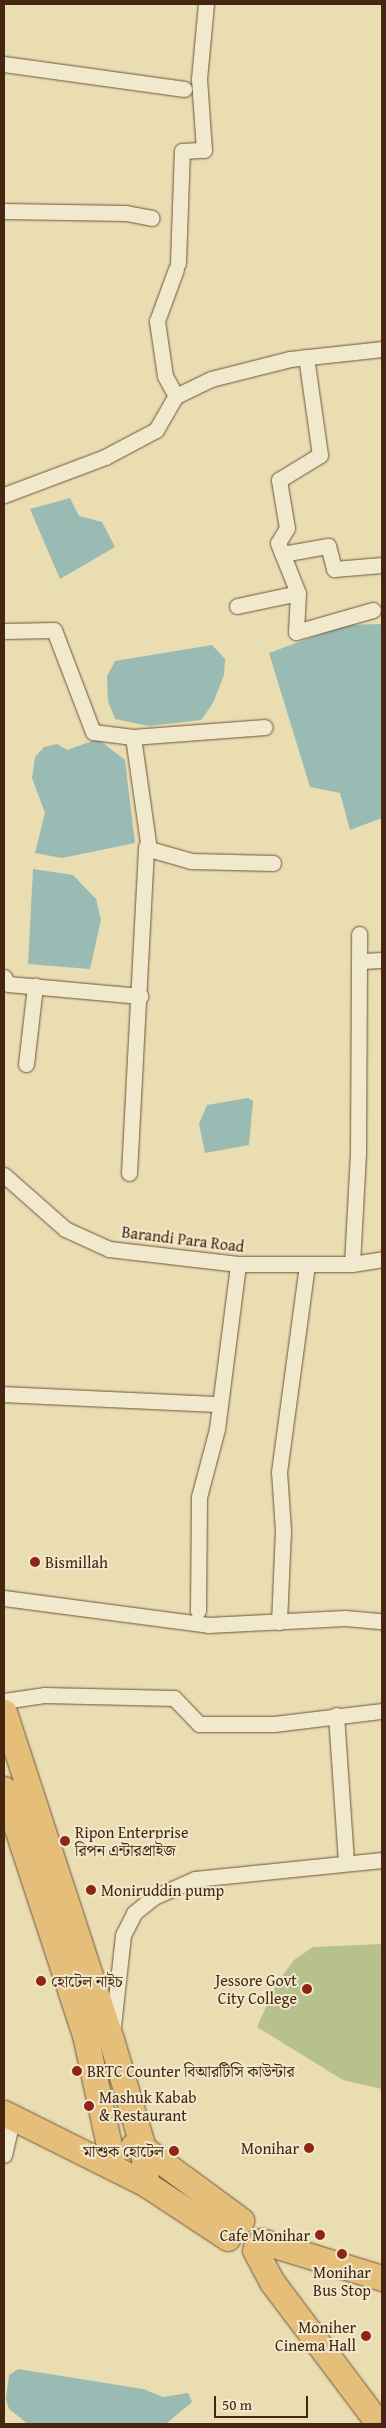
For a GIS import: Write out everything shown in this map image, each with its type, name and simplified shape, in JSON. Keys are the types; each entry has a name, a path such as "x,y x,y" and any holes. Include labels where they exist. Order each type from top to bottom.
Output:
{"highway":[{"path":"4,1712 110,2039 143,2148 146,2184"},
{"path":"4,1789 85,2036 111,2142 114,2168"},
{"path":"8,2115 146,2184 245,2240 382,2278"},
{"path":"54,2138 111,2142 143,2148 245,2240 272,2282 379,2424"},
{"path":"245,2240 358,2424"}],"street":[{"path":"176,396 165,376 157,321 177,266 182,151 204,150 199,79 206,4"},
{"path":"4,64 184,89"},
{"path":"4,210 152,218"},
{"path":"4,495 105,457 156,430 176,396 210,379 306,357 382,349"},
{"path":"306,357 320,455 280,480 287,528 278,543 298,593 296,632 373,610"},
{"path":"282,554 328,546 334,569 382,565"},
{"path":"237,606 298,593"},
{"path":"4,631 54,630 90,730 133,737 265,727"},
{"path":"129,1173 140,996 146,846 133,737"},
{"path":"146,846 191,861 273,863"},
{"path":"352,1264 361,961 359,934"},
{"path":"361,961 382,960"},
{"path":"4,977 8,984 140,996"},
{"path":"26,1064 35,986"},
{"name":"Barandi Para Road","path":"4,1175 65,1229 86,1241 109,1248 238,1264 352,1264 382,1260"},
{"path":"198,1611 199,1497 219,1404 238,1264"},
{"path":"279,1622 282,1530 279,1472 307,1264"},
{"path":"4,1394 219,1404"},
{"path":"4,1598 208,1625 382,1621"},
{"path":"4,1701 44,1694 174,1698 200,1724 274,1724 336,1715 382,1712"},
{"path":"336,1715 346,1863"},
{"path":"110,2039 116,2023 123,1935 134,1914 154,1897 195,1879 382,1860"},
{"path":"4,2155 8,2115"}],"green space":[{"path":"382,1944 382,2089 343,2080 257,2027 277,1983 294,1960 313,1947"}],"water":[{"path":"70,498 79,516 102,522 115,547 60,579 30,509"},
{"path":"382,624 382,818 350,830 340,793 310,787 269,653 345,625"},
{"path":"212,645 225,659 224,675 213,703 201,720 149,726 115,719 108,701 107,676 115,661"},
{"path":"98,739 125,760 135,843 62,858 35,853 45,813 32,778 35,757 44,747 57,744 67,750"},
{"path":"33,869 73,875 96,899 101,920 90,969 28,964"},
{"path":"248,1098 253,1101 249,1145 205,1153 199,1124 207,1105"},
{"path":"18,2369 143,2389 163,2397 188,2393 192,2402 166,2424 28,2424 9,2409 6,2399 9,2375"}],"place":[{"name":"Bismillah","path":"35,1562"},
{"name":"Ripon Enterprise রিপন এন্টারপ্রাইজ","path":"65,1841"},
{"name":"Moniruddin pump","path":"91,1890"},
{"name":"হোটেল নাইচ","path":"41,1981"},
{"name":"Jessore Govt City College","path":"307,1989"},
{"name":"BRTC Counter বিআরটিসি কাউন্টার","path":"77,2071"},
{"name":"Mashuk Kabab & Restaurant","path":"89,2106"},
{"name":"Monihar","path":"309,2148"},
{"name":"মাশুক হোটেল","path":"174,2151"},
{"name":"Cafe Monihar","path":"320,2235"},
{"name":"Monihar Bus Stop","path":"342,2254"},
{"name":"Moniher Cinema Hall","path":"366,2336"}]}
